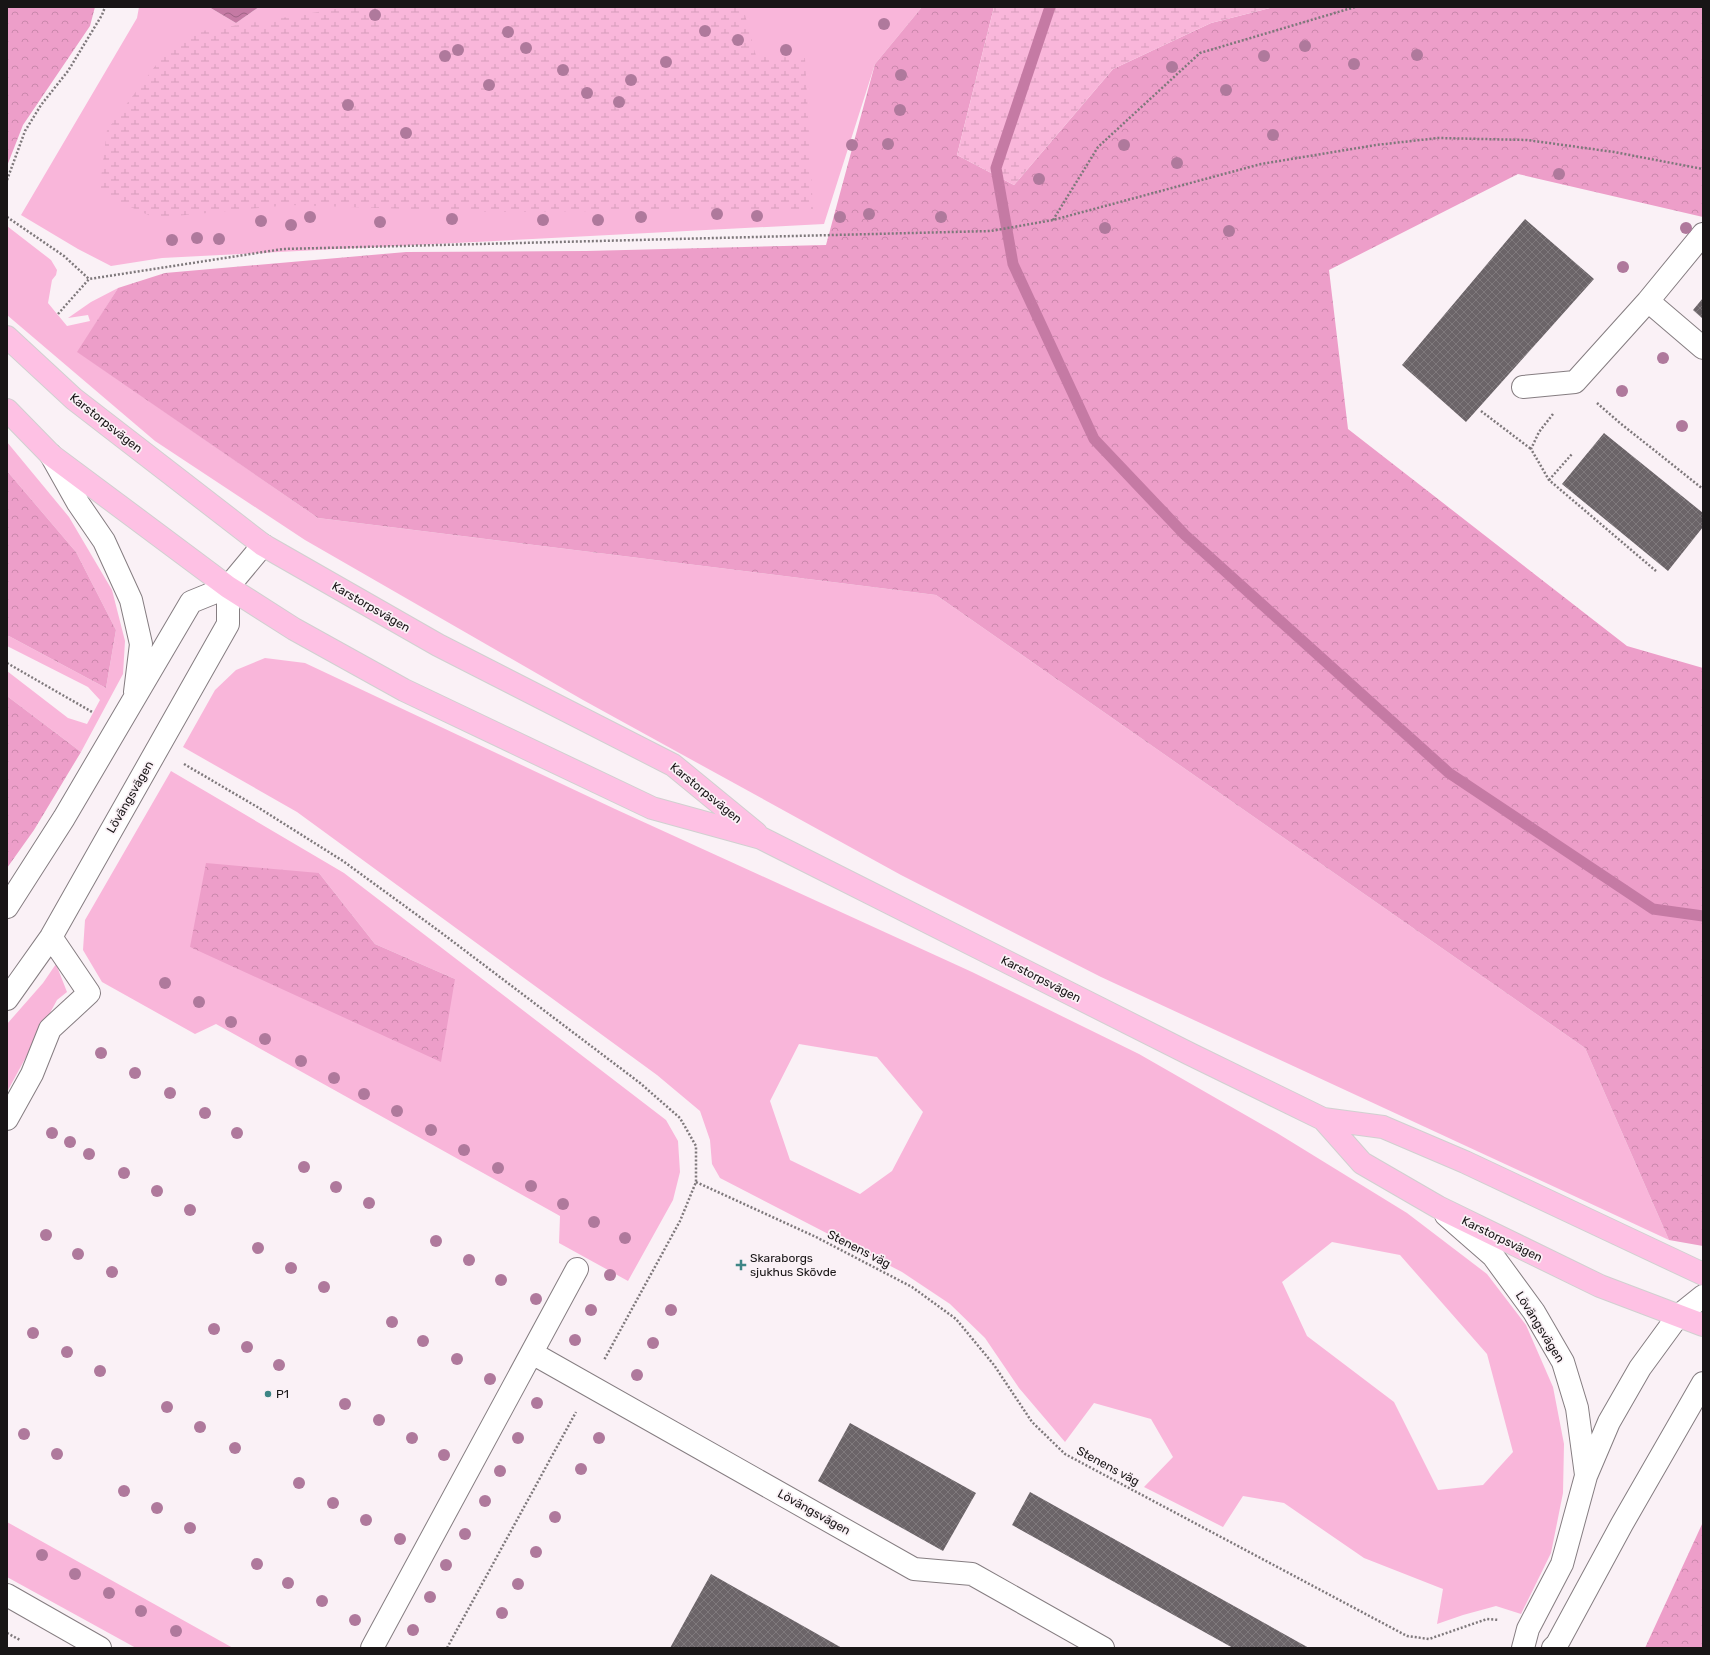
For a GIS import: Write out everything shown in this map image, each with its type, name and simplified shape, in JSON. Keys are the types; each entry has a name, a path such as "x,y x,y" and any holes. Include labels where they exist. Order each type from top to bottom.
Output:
{"main road":[{"name":"Karstorpsvägen","path":"7,337 74,399 263,545 438,645 673,765 761,838"},
{"name":"Karstorpsvägen","path":"7,410 52,456 228,587 294,629 404,690 652,808 761,838 1190,1054 1323,1119 1383,1127 1465,1162 1703,1274"},
{"name":"Karstorpsvägen","path":"1323,1119 1362,1163 1438,1207 1600,1286 1703,1325"}],"street":[{"path":"1523,387 1575,382 1648,301 1703,234"},
{"path":"1648,301 1703,348"},
{"path":"52,456 78,503 104,541 131,600 141,644 134,702"},
{"path":"7,907 64,818 134,702 191,602 228,587 263,545"},
{"name":"Lövängsvägen","path":"7,999 51,937 228,624 228,587"},
{"path":"7,1119 32,1074 50,1029 89,993 51,937"},
{"name":"Lövängsvägen","path":"1438,1207 1493,1256 1534,1312 1563,1362 1577,1408 1586,1476"},
{"path":"372,1648 577,1269"},
{"name":"Lövängsvägen","path":"1526,1639 1562,1564 1586,1476 1609,1422 1640,1368 1678,1316 1703,1296"},
{"name":"Lövängsvägen","path":"532,1353 914,1568 972,1574 1103,1648"},
{"path":"1554,1648 1622,1524 1703,1383"},
{"path":"7,1595 100,1648"}],"path":[{"path":"7,180 25,131 41,105 68,71 102,15 104,7"},
{"path":"1053,220 1098,147 1200,53 1355,7"},
{"path":"58,314 89,280 283,249 991,231 1053,220 1261,164 1376,145 1438,138 1527,140 1614,152 1703,169"},
{"path":"7,217 64,256 89,280"},
{"path":"1575,382 1620,423 1703,489"},
{"path":"1481,410 1531,448 1549,480 1656,571"},
{"path":"1531,448 1539,432 1549,421"},
{"path":"1549,480 1572,454"},
{"path":"7,663 92,712"},
{"path":"182,763 259,808 343,861 439,931 640,1083 680,1118 696,1146 696,1182 680,1221 448,1648"},
{"name":"Stenens väg","path":"696,1182 816,1237 905,1283 956,1319 994,1365 1032,1422 1065,1454 1407,1636 1429,1639 1487,1620 1511,1620 1526,1639"}],"green space":[{"path":"7,7 95,7 90,26 23,125 7,166"},
{"path":"139,7 209,7 236,23 259,7 922,7 875,64 824,224 162,258 111,266 78,249 21,215 137,18"},
{"path":"348,7 743,7 756,56 805,58 813,209 495,212 290,205 155,218 99,193 107,130 162,57 202,31"},
{"path":"922,7 994,7 957,155 1014,185 1113,69 1211,23 1274,7 1703,7 1703,217 1518,174 1329,270 1348,429 1627,646 1703,668 1703,1246 1669,1240 1585,1048 936,595 318,518 77,352 118,288 165,273 406,252 586,251 826,245 875,64"},
{"path":"994,7 1274,7 1211,23 1113,69 1014,185 957,155"},
{"path":"7,226 51,260 57,270 56,275 52,280 48,303 67,326 90,321 88,315 68,318 91,302 118,288 78,352 318,518 936,595 1585,1048 1669,1240 1101,977 901,875 583,700 305,540 155,441 7,315"},
{"path":"7,442 69,517 112,590 125,641 123,674 81,752 7,696 7,671 68,718 87,724 100,700 88,687 7,646 7,635 106,688 116,630 76,552 7,471"},
{"path":"7,471 76,552 116,630 106,688 7,635"},
{"path":"265,658 305,663 615,809 972,972 1139,1054 1277,1133 1407,1213 1487,1274 1526,1325 1553,1387 1564,1444 1563,1493 1551,1553 1521,1614 1496,1606 1437,1624 1443,1589 1364,1558 1284,1503 1243,1496 1223,1527 1144,1487 1173,1457 1151,1419 1094,1403 1065,1442 1019,1388 985,1338 950,1304 902,1272 720,1178 712,1164 710,1140 700,1111 657,1075 297,812 183,747 215,690 236,670","holes":["799,1044 877,1057 923,1112 892,1171 860,1194 790,1160 770,1101","1332,1242 1400,1255 1487,1354 1513,1452 1483,1485 1438,1490 1394,1402 1307,1336 1282,1282"]},
{"path":"7,696 81,752 34,830 7,868"},
{"path":"171,771 344,873 666,1120 678,1141 680,1172 673,1200 628,1281 559,1243 560,1216 216,1024 195,1034 102,982 83,950 85,920","holes":["319,873 375,944 455,979 190,947"]},
{"path":"206,863 319,873 375,944 455,979 441,1062 190,947"},
{"path":"56,964 67,992 57,1000 7,1092 7,1024 43,983"},
{"path":"7,1522 233,1648 136,1648 7,1577"},
{"path":"1703,1522 1703,1648 1645,1648"}],"water":[{"path":"209,7 259,7 236,23"}],"building":[{"path":"1525,219 1594,279 1466,422 1402,365"},
{"path":"1703,298 1703,319 1693,310"},
{"path":"1604,433 1703,513 1703,527 1668,571 1562,484"},
{"path":"850,1423 976,1493 943,1551 818,1481"},
{"path":"1030,1492 1309,1648 1233,1648 1012,1525"},
{"path":"711,1574 842,1648 670,1648"}],"waterway":[{"path":"1050,7 996,168 1013,264 1094,439 1185,535 1449,773 1653,909 1703,916"}],"place":[{"name":"Skaraborgs sjukhus Skövde","path":"741,1265"},
{"name":"P1","path":"268,1394"}]}
